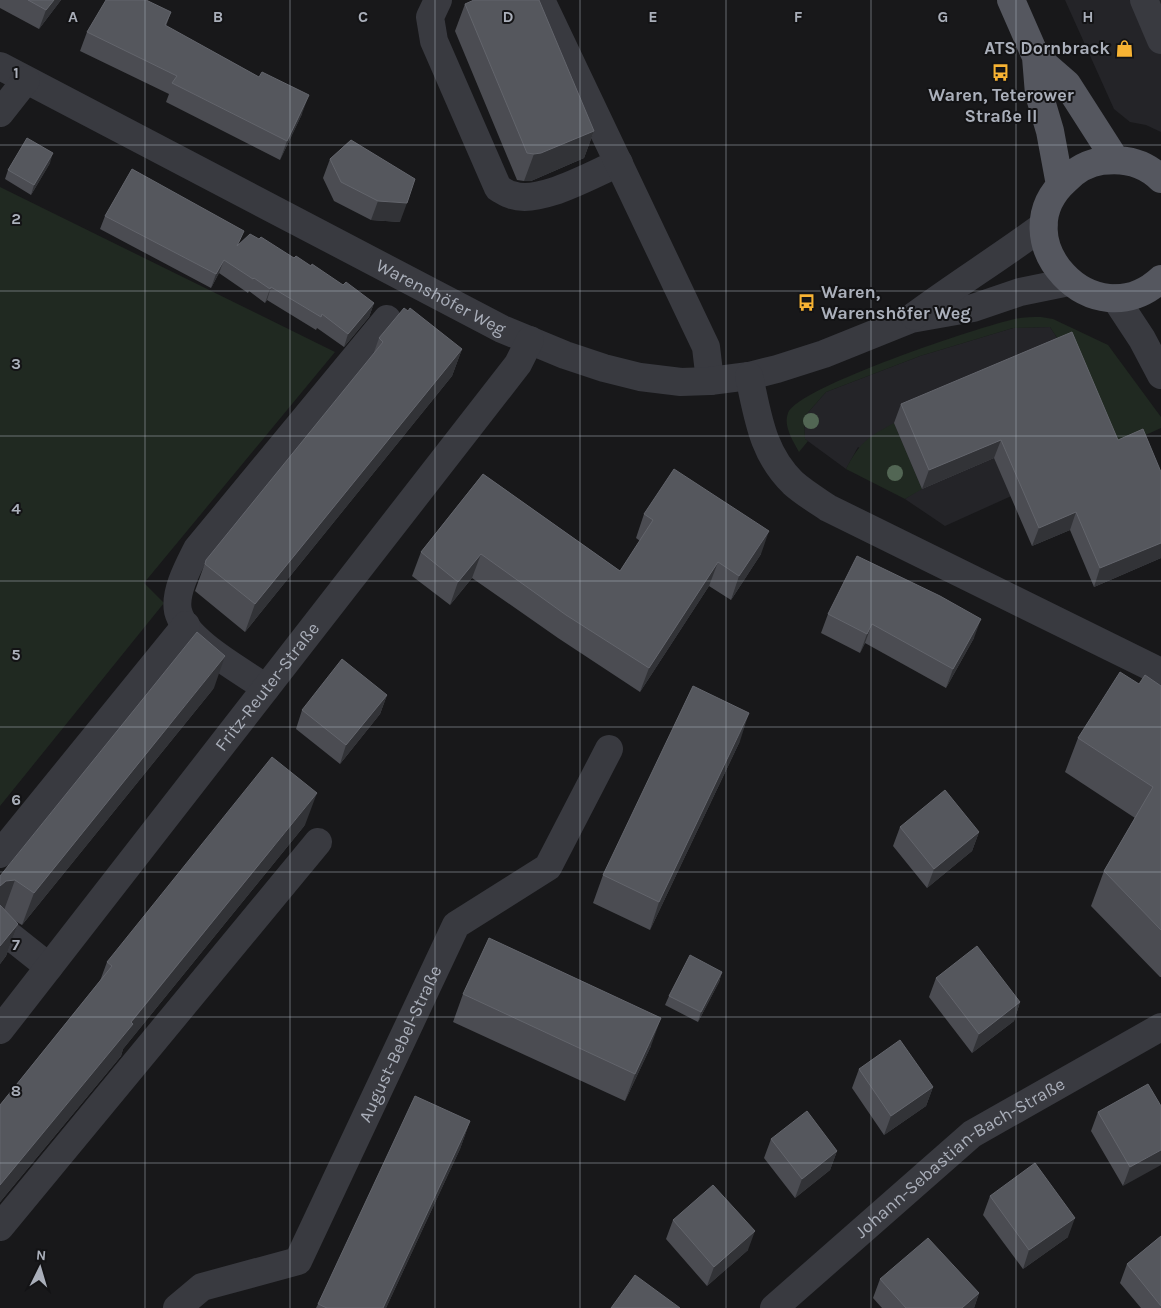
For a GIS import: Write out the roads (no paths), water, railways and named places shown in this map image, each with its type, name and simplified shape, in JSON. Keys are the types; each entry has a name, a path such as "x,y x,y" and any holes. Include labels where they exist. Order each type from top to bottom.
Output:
{"main road":[{"path":"1012,0 1036,57 1039,94 1050,131 1060,185"},
{"path":"1036,57 1067,84 1115,159"},
{"path":"1159,175 1144,166 1115,159 1092,163 1075,171 1060,185 1046,210 1044,225 1046,248 1056,268 1069,282 1098,296 1115,298 1136,294 1153,286 1161,279"}],"street":[{"path":"438,0 430,17 434,41 498,188 512,196 530,197 551,192 619,163"},
{"path":"541,0 706,347 710,381"},
{"path":"1144,0 1161,40"},
{"name":"Warenshöfer Weg","path":"0,66 502,329 604,368 640,377 681,382 710,381 749,376 824,354 910,319 972,308 1020,292 1069,282"},
{"path":"0,113 26,80"},
{"name":"Warenshöfer Weg","path":"910,319 962,280 1004,255 1044,225"},
{"path":"1115,298 1142,339 1161,375"},
{"path":"266,688 195,639 178,610 182,580 197,549 387,319"},
{"name":"Fritz-Reuter-Straße","path":"0,1030 518,364 530,340"},
{"path":"749,376 767,450 780,470 794,484 828,508 1161,672"},
{"path":"0,854 186,624"},
{"name":"August-Bebel-Straße","path":"177,1308 202,1287 298,1260 456,925 548,867 609,749"},
{"path":"0,1226 318,842"},
{"path":"0,928 49,967"},
{"name":"Johann-Sebastian-Bach-Straße","path":"774,1308 972,1134 1161,1027"}],"place":[{"name":"ATS Dornbrack","path":"1124,48"},
{"name":"Waren, Teterower Straße II","path":"1001,72"},
{"name":"Waren, Warenshöfer Weg","path":"807,302"}]}
